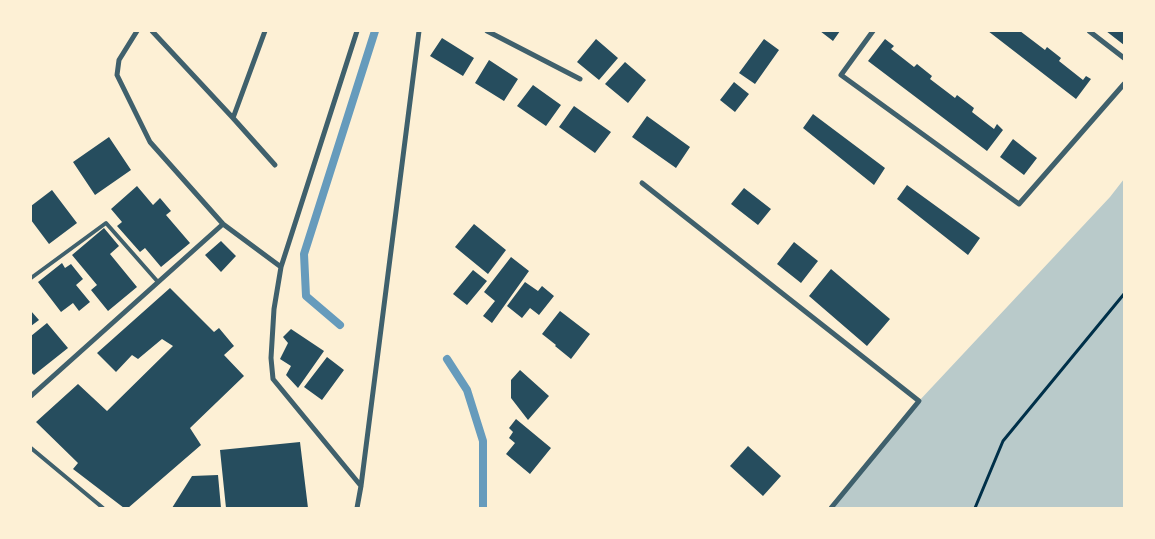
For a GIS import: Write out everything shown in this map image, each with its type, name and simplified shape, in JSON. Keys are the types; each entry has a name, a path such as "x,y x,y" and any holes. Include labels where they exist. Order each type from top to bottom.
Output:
{"street":[{"path":"138,31 119,60 117,75 150,142 223,224 280,267"},
{"path":"152,31 234,118 274,164"},
{"path":"234,118 265,31"},
{"path":"357,31 280,267 274,309 271,358 273,379 361,486"},
{"path":"357,508 419,31"},
{"path":"487,31 580,79"},
{"path":"873,31 841,75 1018,204 1124,84"},
{"path":"1088,31 1124,58"},
{"path":"642,183 919,401 831,508"},
{"path":"31,396 223,224"}],"lane":[{"path":"31,278 106,222 158,282"},
{"path":"31,448 103,508"}],"path":[{"path":"975,508 1004,441 1124,294"}],"shaded area":[{"path":"1124,179 1124,508 831,508 919,401 1110,197"}],"building":[{"path":"820,31 840,31 833,41"},
{"path":"988,31 1020,31 1045,50 1047,47 1061,58 1059,61 1083,80 1086,76 1091,79 1076,99"},
{"path":"1106,31 1124,31 1124,45"},
{"path":"442,38 474,58 463,76 430,56"},
{"path":"596,39 618,58 599,80 577,62"},
{"path":"764,39 779,50 755,84 739,73"},
{"path":"885,39 894,46 891,49 914,67 917,64 932,76 930,79 955,98 957,95 974,108 972,112 994,129 997,124 1003,130 987,151 868,61"},
{"path":"489,60 518,79 504,101 475,83"},
{"path":"625,62 646,80 628,103 605,84"},
{"path":"734,82 749,94 735,112 720,100"},
{"path":"533,85 561,105 546,126 517,106"},
{"path":"574,106 611,132 595,153 559,127"},
{"path":"813,114 885,168 874,185 803,128"},
{"path":"647,116 690,147 676,168 632,137"},
{"path":"109,137 131,170 95,195 73,162"},
{"path":"1013,139 1037,158 1024,175 1000,157"},
{"path":"907,185 980,238 968,255 897,199"},
{"path":"137,186 153,205 160,198 171,211 166,215 190,243 161,267 145,248 140,252 117,226 122,222 111,209"},
{"path":"744,188 771,209 758,225 731,204"},
{"path":"52,190 77,223 49,244 31,220 31,206"},
{"path":"474,224 506,250 488,274 455,247"},
{"path":"104,228 119,246 110,254 137,287 108,311 91,290 97,285 72,255"},
{"path":"221,241 236,256 221,272 205,255"},
{"path":"794,242 818,261 801,283 777,264"},
{"path":"511,257 529,271 492,323 483,316 495,301 484,292"},
{"path":"62,263 65,268 71,264 83,279 76,285 90,302 79,311 73,303 61,312 38,282"},
{"path":"831,269 890,319 867,346 809,296"},
{"path":"473,270 487,281 467,305 453,294"},
{"path":"525,282 538,291 542,286 554,296 539,315 530,308 522,318 507,306"},
{"path":"170,288 214,332 219,328 234,346 224,355 244,376 190,428 201,445 128,508 124,508 73,469 78,463 36,422 78,384 107,411 173,346 162,339 138,359 132,355 116,372 97,353"},
{"path":"31,311 39,320 31,326"},
{"path":"560,311 590,334 571,359 542,334"},
{"path":"47,323 68,348 34,375 31,372 31,336"},
{"path":"291,329 324,351 298,388 286,375 291,366 280,359 288,343 283,337"},
{"path":"327,357 344,370 322,400 304,387"},
{"path":"520,370 549,396 528,420 511,398 511,380"},
{"path":"516,419 551,448 530,474 506,454 515,443 509,438 513,432 509,428"},
{"path":"300,442 308,508 226,508 220,450"},
{"path":"748,446 781,476 763,496 730,466"},
{"path":"218,475 221,508 172,508 192,476"}],"waterway":[{"path":"340,325 306,296 304,254 375,31"},
{"path":"447,359 467,390 483,441 483,508"}]}
